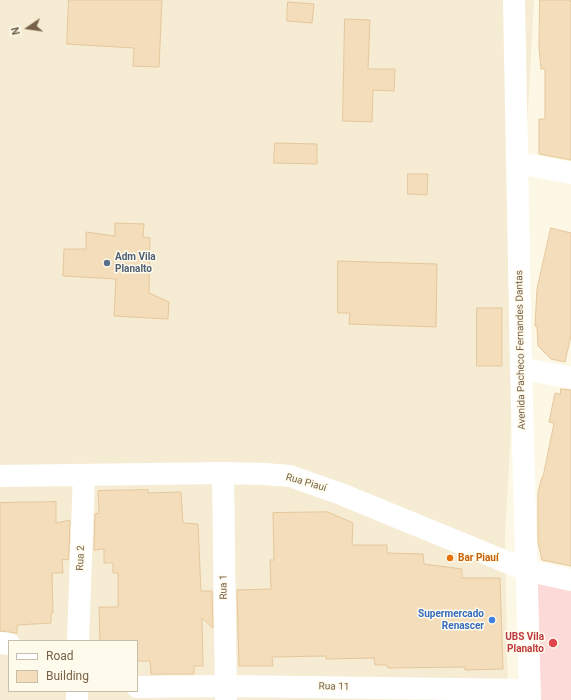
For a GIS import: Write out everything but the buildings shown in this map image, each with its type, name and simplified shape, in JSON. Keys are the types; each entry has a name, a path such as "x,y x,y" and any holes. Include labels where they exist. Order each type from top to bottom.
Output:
{"street":[{"name":"Avenida Pacheco Fernandes Dantas","path":"514,0 519,163 521,368 530,695"},
{"path":"519,163 571,173"},
{"path":"521,368 571,378"},
{"name":"Rua Piauí","path":"0,476 223,473 290,476 526,570 571,580"},
{"name":"Rua 1","path":"223,473 226,693"},
{"name":"Rua 2","path":"78,640 84,475"},
{"name":"Rua 11","path":"138,687 226,693 530,695"}],"shaded area":[{"path":"0,0 534,0 505,537 508,700 0,700"},
{"name":"UBS Vila Planalto","path":"533,578 571,587 571,700 535,700"}],"place":[{"name":"Adm Vila Planalto","path":"107,263"},
{"name":"Bar Piauí","path":"450,558"},
{"name":"Supermercado Renascer","path":"492,620"},
{"name":"UBS Vila Planalto","path":"553,643"}]}
